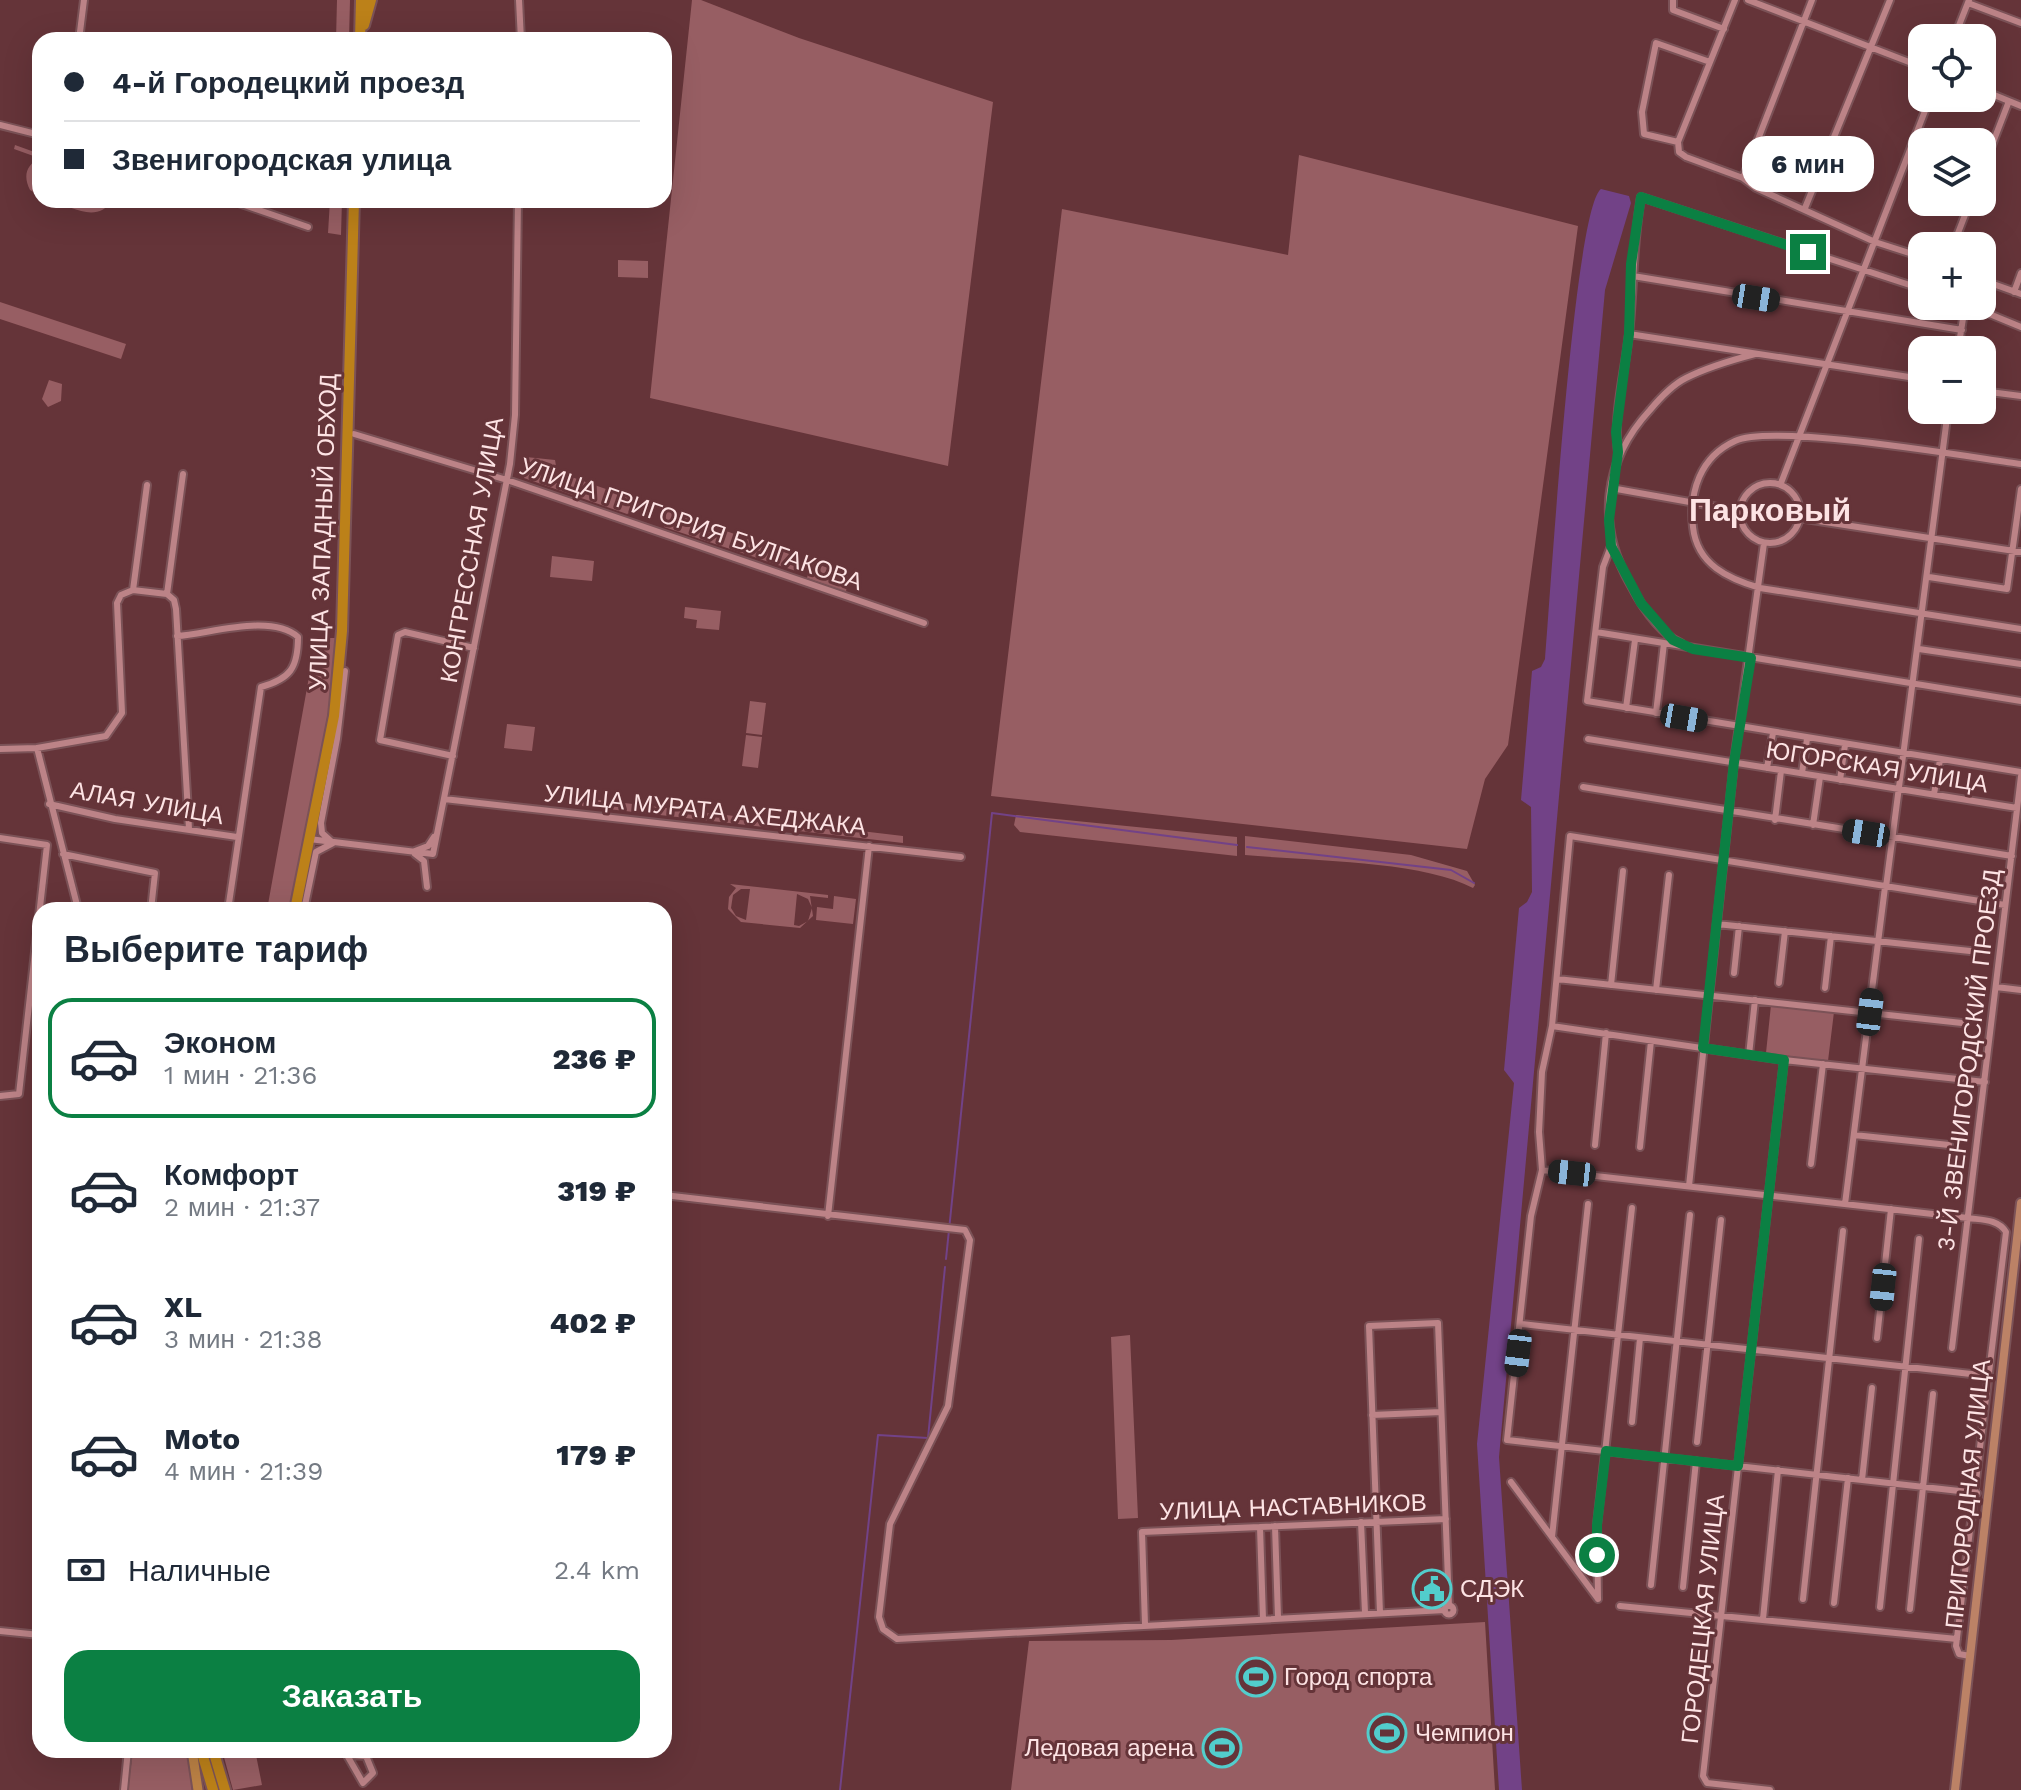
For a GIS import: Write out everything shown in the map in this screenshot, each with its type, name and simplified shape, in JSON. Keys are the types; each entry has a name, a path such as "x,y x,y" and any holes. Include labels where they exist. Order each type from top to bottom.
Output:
{"highway":[{"path":"363,32 365,0"},
{"path":"363,32 365,0"},
{"name":"УЛИЦА ЗАПАДНЫЙ ОБХОД","path":"297,902 345,671 354,434 356,208"},
{"name":"УЛИЦА ЗАПАДНЫЙ ОБХОД","path":"304,902 334,716 342,631 356,208"},
{"path":"205,1758 221,1789"},
{"path":"216,1758 221,1789"}],"main road":[{"path":"193,1758 198,1790"}],"street":[{"path":"80,32 84,0"},
{"path":"519,0 521,32"},
{"path":"1673,0 1673,10 1724,29"},
{"path":"1735,0 1678,142 1679,152 1743,178 1756,188 1875,242 1908,253"},
{"path":"1748,0 1908,62"},
{"path":"1743,178 1812,0"},
{"path":"1805,208 1890,0"},
{"path":"1959,24 1968,2 2021,23"},
{"path":"1678,142 1644,134 1642,112 1656,43 1710,62"},
{"path":"1996,96 2021,106"},
{"path":"1996,135 2009,101"},
{"path":"1781,483 1925,112"},
{"path":"0,125 32,133"},
{"path":"1908,284 1641,197 1631,264 1629,334 1616,432 1618,452 1611,488 1611,546 1603,567 1587,701 2021,774"},
{"path":"253,208 308,227"},
{"name":"КОНГРЕССНАЯ УЛИЦА","path":"412,852 433,854 507,480 515,415 518,208"},
{"path":"1996,285 2018,293 2021,273"},
{"path":"1633,276 1962,330"},
{"path":"1996,317 2021,327"},
{"path":"1961,336 1964,320"},
{"path":"1629,334 1908,377"},
{"path":"1618,452 1630,431 1684,379 1755,354"},
{"path":"1996,393 2021,396"},
{"path":"1845,1204 1947,424"},
{"name":"УЛИЦА ГРИГОРИЯ БУЛГАКОВА","path":"354,434 507,480 924,623"},
{"path":"2021,464 1799,437 1755,435 1735,441 1711,459 1698,479 1691,502 1693,535 1708,563 1731,580 1760,588 2021,629"},
{"path":"167,594 183,474"},
{"path":"1781,483 1798,502 1799,518 1791,535 1774,543 1764,543 1746,531 1740,511 1751,490 1766,484 1781,483"},
{"path":"133,590 147,485"},
{"path":"1611,488 1740,511"},
{"path":"1929,577 2007,589 2021,489"},
{"path":"1799,518 2021,552"},
{"path":"1689,1186 1734,762 1751,658 1764,543"},
{"path":"1611,546 1649,614 1673,640 1693,649"},
{"path":"1,751 106,736 122,713 117,603 121,595 133,590 167,594 174,600 189,829"},
{"path":"177,636 201,635 225,627 259,627 293,633 298,637 290,673 284,680 261,687 229,902"},
{"path":"453,756 380,740 398,635 405,632 474,648"},
{"path":"1596,632 2021,701"},
{"path":"1626,708 1635,640"},
{"path":"1656,713 1664,643"},
{"path":"1919,649 2021,664"},
{"path":"333,843 322,833 321,823 337,739 345,671"},
{"path":"1767,768 1773,733"},
{"name":"ЮГОРСКАЯ УЛИЦА","path":"1588,739 2017,808"},
{"path":"1802,773 1807,739"},
{"path":"1840,780 1845,745"},
{"path":"37,748 76,902"},
{"path":"1934,794 1940,760"},
{"path":"1775,820 1781,771"},
{"name":"3-Й ЗВЕНИГОРОДСКИЙ ПРОЕЗД","path":"1952,1348 2021,774"},
{"path":"1813,825 1820,777"},
{"path":"1583,787 2012,856"},
{"name":"УЛИЦА МУРАТА АХЕДЖАКА","path":"444,799 961,857"},
{"name":"АЛАЯ УЛИЦА","path":"49,804 237,837"},
{"path":"312,840 412,852 428,846 438,830"},
{"path":"1977,1493 1507,1440 1522,1324 1531,1216 1542,1170 1539,1132 1541,1088 1552,1026 1570,836 2005,905"},
{"path":"0,838 47,845 41,902"},
{"path":"305,902 316,852 333,843"},
{"path":"828,1216 869,846"},
{"path":"412,852 424,861 427,887"},
{"path":"63,854 155,873 152,902"},
{"path":"1611,985 1623,871"},
{"path":"1656,990 1669,875"},
{"path":"1717,924 1970,951"},
{"path":"1734,973 1739,926"},
{"path":"1779,983 1785,931"},
{"path":"1825,988 1831,936"},
{"path":"0,1096 19,1094 32,978"},
{"path":"1557,979 1962,1023"},
{"path":"1996,987 2021,990"},
{"path":"1749,1055 1755,1000"},
{"path":"1552,1026 1784,1060 1985,1082"},
{"path":"1595,1145 1606,1033"},
{"path":"1640,1147 1651,1041"},
{"name":"ГОРОДЕЦКАЯ УЛИЦА","path":"1770,1790 1707,1783 1703,1776 1784,1060"},
{"path":"1811,1164 1823,1064"},
{"path":"1854,1135 1949,1145"},
{"path":"1542,1170 1968,1218 1998,1223 2006,1232 1974,1521 1957,1639 1959,1654 1970,1656"},
{"path":"672,1196 965,1230 970,1240 948,1406 890,1524 879,1617 883,1629 897,1639 911,1640 1145,1625 1380,1613 1447,1608 1438,1323 1369,1326 1380,1613"},
{"name":"ПРИГОРОДНАЯ УЛИЦА","path":"1955,1790 2021,1203"},
{"path":"1552,1537 1588,1204"},
{"path":"1511,1482 1598,1599 1597,1525 1632,1208"},
{"path":"1877,1338 1891,1209"},
{"path":"1651,1585 1690,1215"},
{"path":"1697,1442 1721,1220"},
{"path":"1803,1599 1843,1231"},
{"path":"1880,1607 1919,1239"},
{"path":"1522,1324 1989,1376"},
{"path":"1632,1422 1640,1338"},
{"path":"1991,1366 2003,1368"},
{"path":"1862,1480 1872,1388"},
{"path":"1910,1609 1933,1394"},
{"path":"1372,1415 1441,1412"},
{"path":"1683,1587 1696,1461"},
{"path":"1763,1619 1778,1470"},
{"path":"1834,1603 1848,1478"},
{"name":"УЛИЦА НАСТАВНИКОВ","path":"1145,1625 1142,1532 1446,1519"},
{"path":"1974,1521 1985,1522"},
{"path":"1361,1522 1365,1613"},
{"path":"1275,1526 1278,1618"},
{"path":"1260,1527 1263,1619"},
{"path":"1620,1606 1957,1639"},
{"path":"0,1631 32,1634"},
{"path":"124,1790 127,1758"},
{"path":"349,1758 364,1787"},
{"path":"364,1787 373,1773 367,1758"}],"shaded area":[{"path":"337,0 350,0 349,32 336,32"},
{"path":"692,0 701,0 799,38 993,102 948,466 650,398"},
{"path":"15,145 32,151 32,155 14,149"},
{"path":"1299,155 1578,226 1508,745 1485,779 1467,849 991,796 1062,209 1288,255"},
{"path":"32,163 32,191 26,176"},
{"path":"1601,189 1629,196 1631,203 1605,290 1499,1457 1522,1790 1499,1790 1477,1444 1514,1083 1504,1070 1519,908 1527,902 1532,892 1531,807 1521,800 1532,671 1541,667 1545,659 1573,331 1591,212"},
{"path":"72,208 104,208 92,212"},
{"path":"330,208 342,208 341,235 328,233"},
{"path":"618,260 648,261 648,278 618,277"},
{"path":"0,302 126,344 121,359 0,319"},
{"path":"49,380 62,384 61,401 48,407 42,399"},
{"path":"526,457 555,460 557,472 629,497 631,512 627,514 524,478"},
{"path":"667,510 796,556 796,571 664,527"},
{"path":"552,556 594,561 592,581 550,577"},
{"path":"811,562 848,575 846,592 807,578"},
{"path":"685,607 721,611 719,630 696,628 697,620 684,618"},
{"path":"316,638 337,638 329,707 293,902 268,902"},
{"path":"750,701 766,703 762,735 746,733"},
{"path":"507,724 535,727 532,751 504,748"},
{"path":"746,735 762,737 758,768 742,766"},
{"path":"582,798 903,836 903,843 582,806"},
{"path":"1016,815 1237,837 1237,856 1020,832 1014,825"},
{"path":"1245,836 1411,855 1467,871 1475,885 1473,888 1451,879 1394,867 1245,855"},
{"path":"730,884 828,895 828,898 810,896 812,907 808,899 797,894 794,925 807,922 800,928 741,922 728,909 729,897 736,888","holes":["741,889 750,889 746,920 736,916 731,908 733,895"]},
{"path":"834,896 856,899 853,924 816,920 817,907 833,909"},
{"path":"1771,1005 1834,1012 1828,1061 1766,1053"},
{"path":"1130,1335 1138,1518 1118,1519 1111,1337"},
{"name":"Город спорта","path":"1485,1622 1495,1790 1011,1790 1029,1641 1171,1640"},
{"path":"132,1758 188,1758 192,1790 128,1790"},
{"path":"224,1758 257,1758 262,1785 233,1790"}],"waterway":[{"path":"946,1259 992,813 1237,845"},
{"path":"1247,847 1451,870 1474,883"},
{"path":"840,1790 878,1435 928,1438 945,1267"}],"place":[{"name":"СДЭК","path":"1432,1589"},
{"name":"Город спорта","path":"1256,1677"},
{"name":"Чемпион","path":"1387,1733"},
{"name":"Ледовая арена","path":"1222,1748"}],"district":[{"name":"Парковый","path":"1770,510"}],"route":[{"path":"1597,1555 1597,1525 1606,1451 1738,1466 1784,1060 1703,1048 1734,762 1751,658 1693,649 1673,640 1641,603 1611,546 1611,488 1618,452 1616,432 1629,334 1631,264 1641,197 1808,252"}]}
